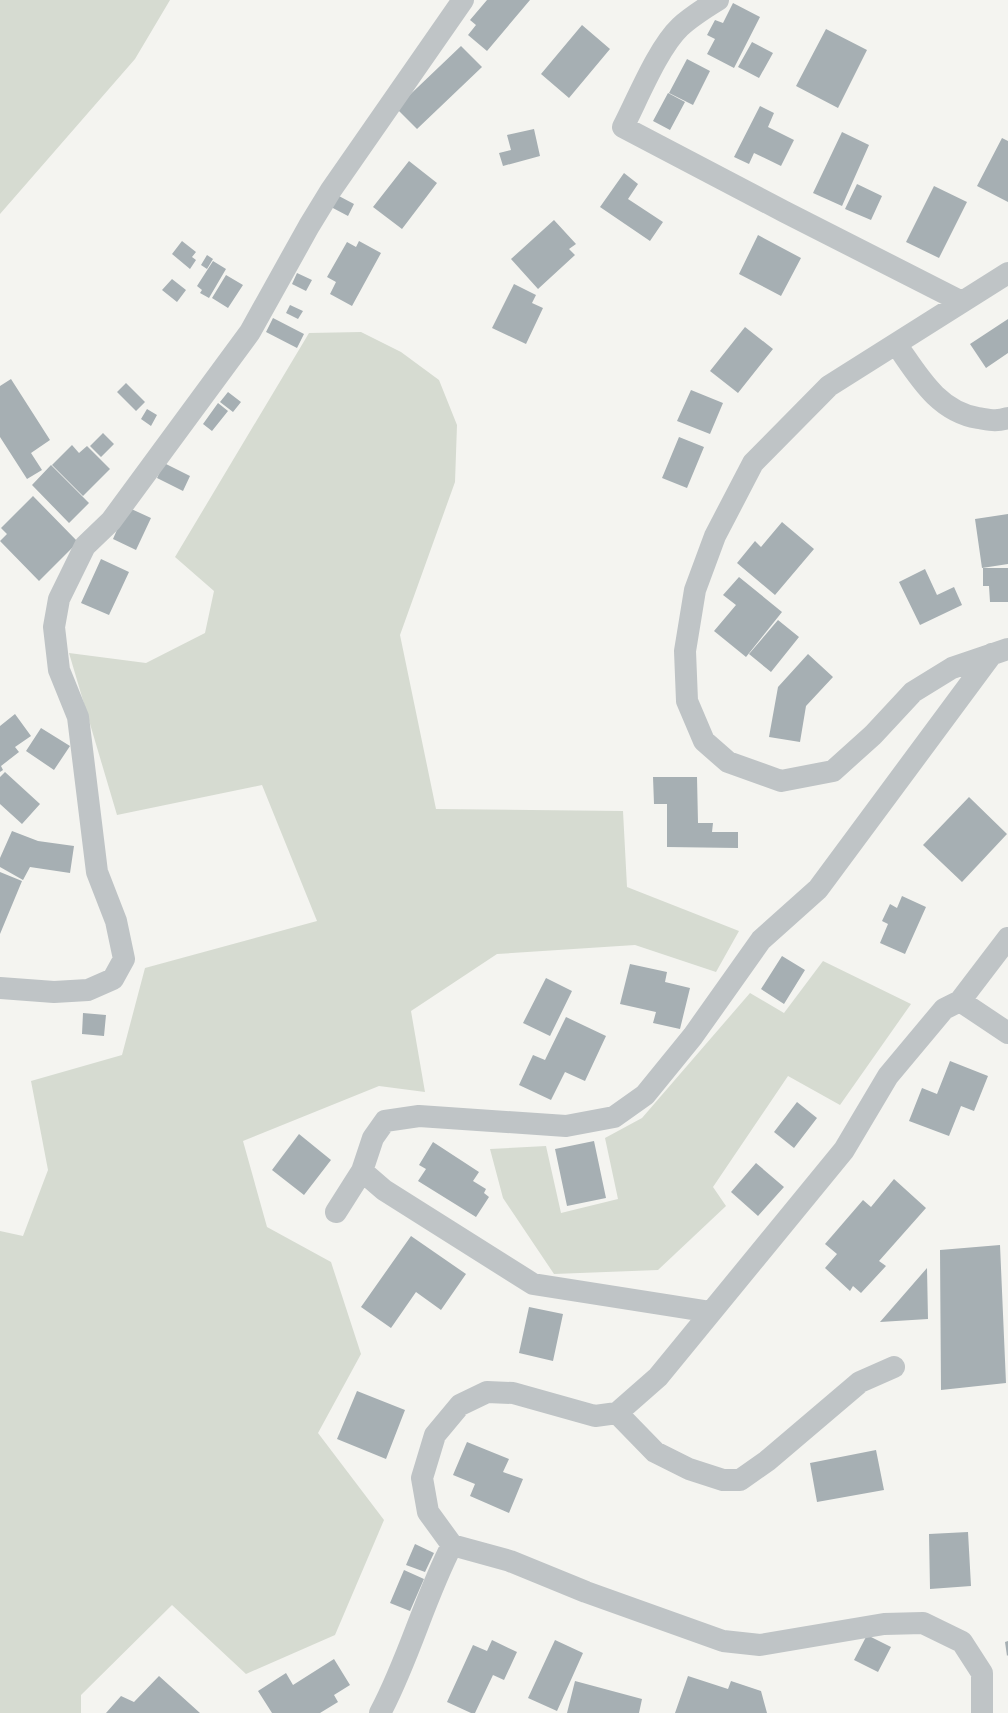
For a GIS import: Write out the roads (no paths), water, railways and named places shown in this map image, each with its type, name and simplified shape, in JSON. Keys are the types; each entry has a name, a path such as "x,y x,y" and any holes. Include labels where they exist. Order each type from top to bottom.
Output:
{"street":[{"path":"0,988 54,992 88,990 113,979 124,959 116,921 97,872 78,718 59,670 54,627 59,599 85,546 111,520 250,332 308,226 331,190 463,0"},
{"path":"718,0 699,11 679,28 660,55 623,126 792,216 962,302"},
{"path":"1000,651 952,668 912,692 873,735 833,771 781,781 728,762 704,741 687,701 685,651 696,590 715,536 753,463 829,386 1008,273"},
{"path":"896,344 918,376 941,402 965,416 996,422 1008,418"},
{"path":"336,1212 362,1171 374,1138 385,1121 419,1116 566,1126 614,1117 645,1095 693,1036 761,940 818,889 1000,651"},
{"path":"982,1713 982,1673 962,1642 923,1623 884,1624 760,1645 723,1641 593,1594 510,1561 452,1545 428,1512 422,1478 435,1435 460,1405 487,1392 513,1393 595,1416 617,1413 658,1378 844,1150 888,1076 944,1009 960,1001 1008,938"},
{"path":"960,1001 1008,1033"},
{"path":"362,1171 384,1190 533,1284 711,1312"},
{"path":"617,1413 654,1452 689,1469 723,1480 740,1480 767,1461 860,1382 894,1367"},
{"path":"380,1713 392,1690 440,1568 452,1545"}]}
